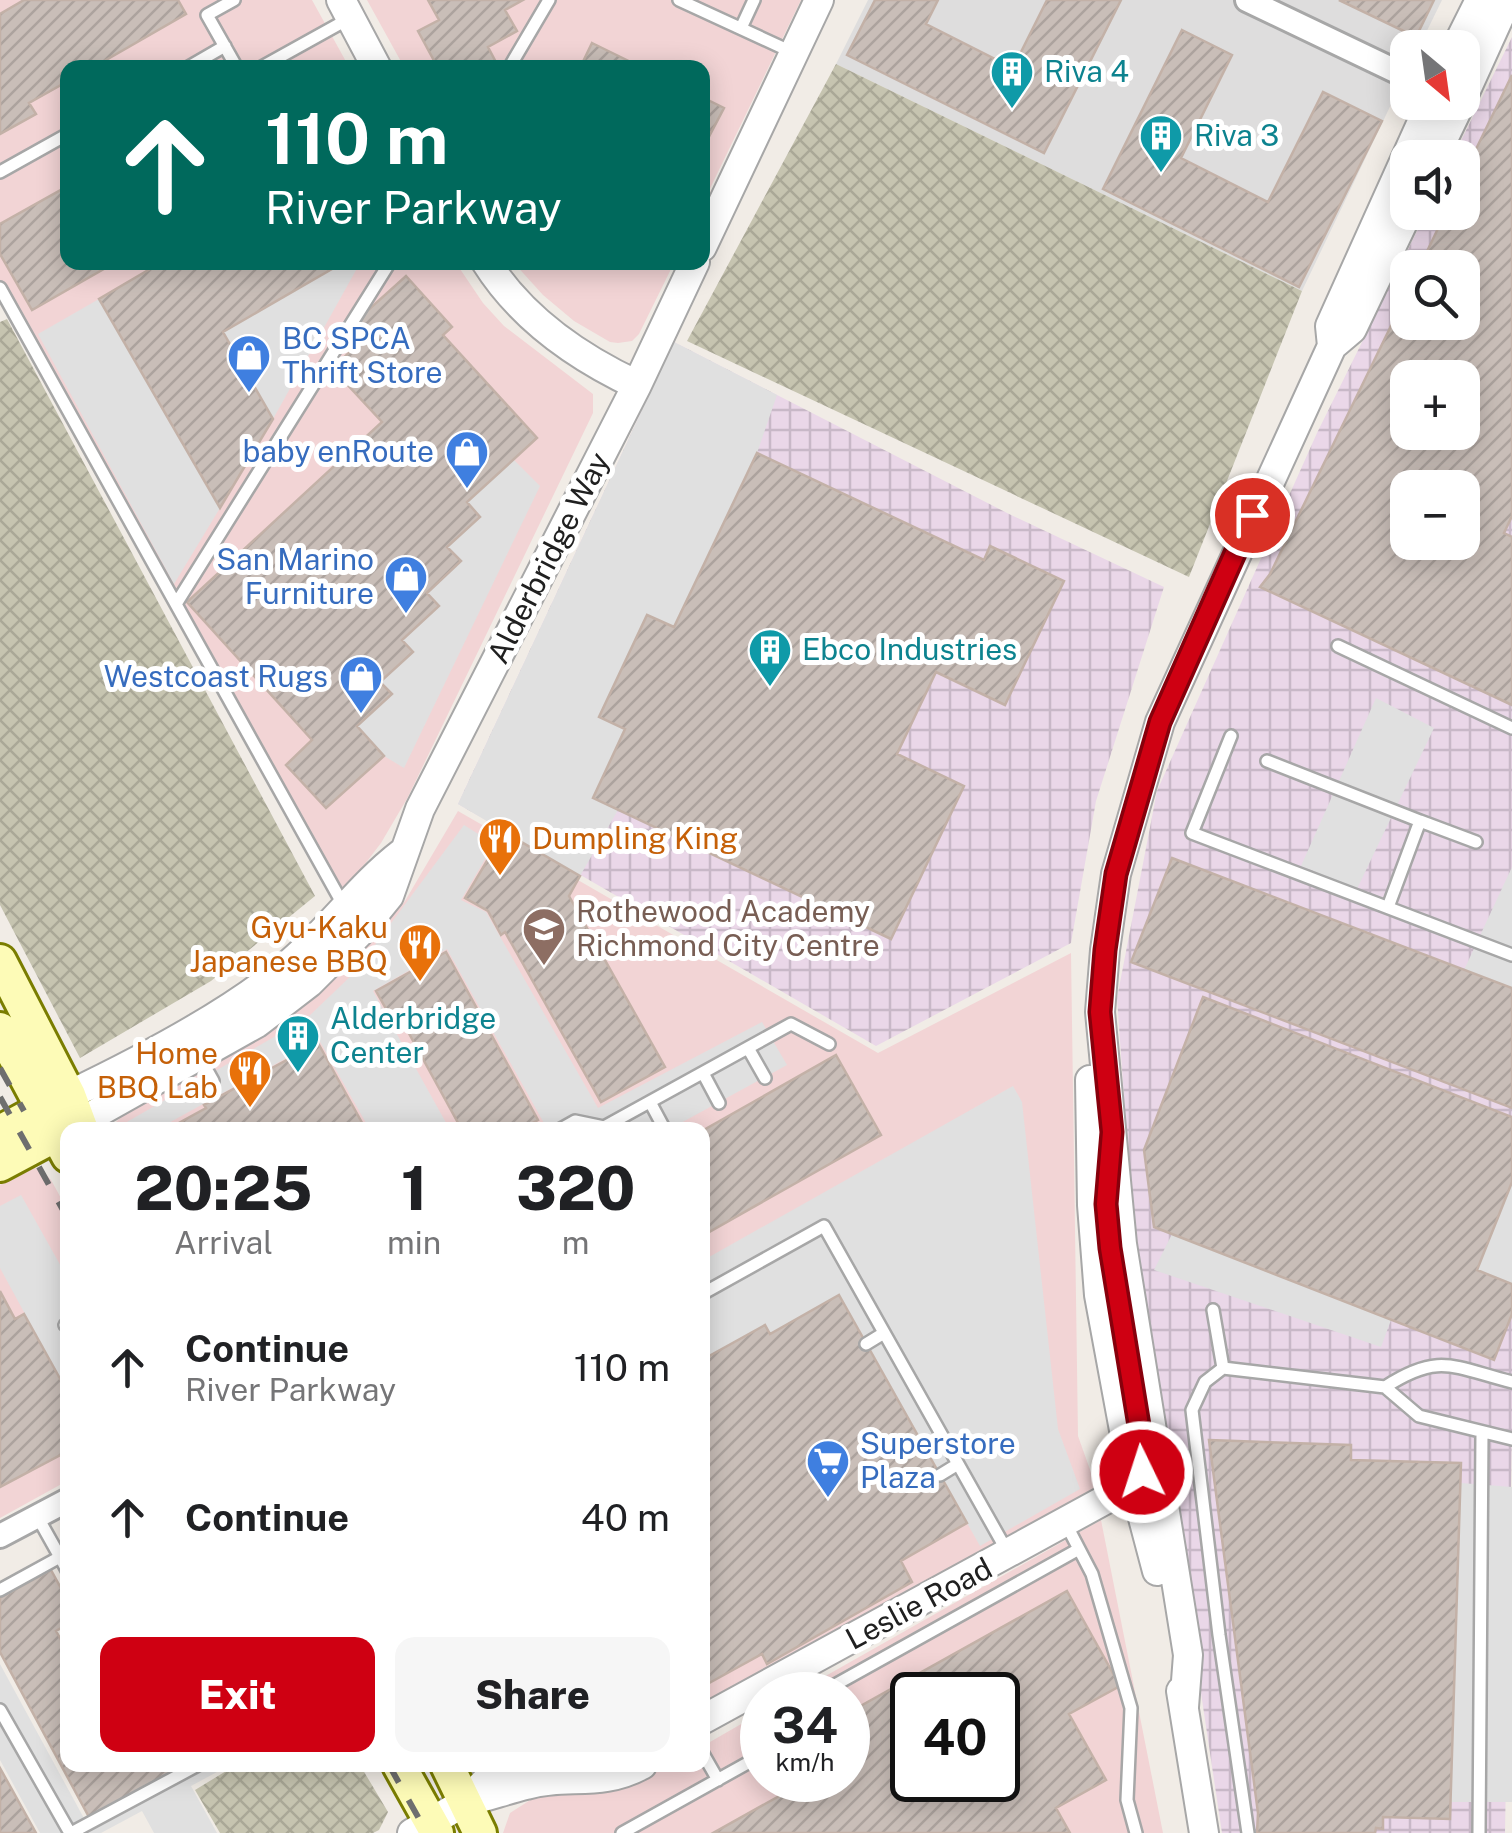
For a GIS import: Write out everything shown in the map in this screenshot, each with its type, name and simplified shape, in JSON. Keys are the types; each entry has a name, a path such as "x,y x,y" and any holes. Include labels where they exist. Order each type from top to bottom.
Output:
{"main road":[{"path":"0,961 65,1122"},
{"path":"0,1030 64,1122"},
{"name":"Alderbridge Way","path":"0,1132 60,1126"},
{"name":"Alderbridge Way","path":"0,1166 60,1129"},
{"path":"402,1772 427,1830"},
{"path":"450,1772 480,1833"}],"street":[{"path":"710,230 819,0"},
{"path":"1248,0 1390,67"},
{"path":"1465,30 1480,0"},
{"path":"1480,61 1507,0"},
{"path":"345,9 374,60"},
{"path":"1332,346 1330,326 1422,120"},
{"path":"1184,1707 1188,1654 1129,1292 1100,1012 1116,874 1160,722 1332,346 1352,329 1399,230"},
{"path":"492,270 516,303 540,324 594,364 638,384"},
{"name":"Alderbridge Way","path":"73,1122 206,1068 309,984 359,934 389,896 420,810 638,384 691,270"},
{"name":"Alderbridge Way","path":"70,1122 298,956 370,878 402,853"},
{"path":"1100,1012 1094,1028 1090,1087 1094,1250 1099,1295 1134,1484 1151,1542 1184,1707 1204,1833"},
{"path":"1112,1132 1106,1204 1110,1248 1144,1462 1134,1484"},
{"name":"Leslie Road","path":"710,1715 783,1666 1009,1554 1134,1484"},
{"path":"0,1536 60,1504"},
{"path":"427,1830 487,1780 505,1772"},
{"path":"465,1802 526,1784 599,1780 622,1772"}],"lane":[{"path":"233,60 207,15 234,0"},
{"path":"514,60 549,0"},
{"path":"679,0 794,53"},
{"path":"741,28 754,0"},
{"path":"272,60 345,9"},
{"path":"200,60 225,46"},
{"path":"0,172 60,138"},
{"path":"176,604 385,270"},
{"path":"0,288 359,934"},
{"path":"1338,646 1512,728"},
{"path":"1232,736 1192,833 1512,954"},
{"path":"1266,761 1476,842"},
{"path":"1388,907 1420,821"},
{"path":"615,1122 791,1024 829,1044"},
{"path":"748,1048 765,1078"},
{"path":"702,1073 719,1103"},
{"path":"650,1102 661,1122"},
{"path":"710,1290 824,1226 1009,1554"},
{"path":"1213,1310 1223,1368"},
{"path":"866,1344 884,1333"},
{"path":"1385,1388 1414,1368 1439,1364 1512,1382"},
{"path":"1248,1833 1218,1635 1192,1410 1205,1382 1223,1368 1385,1388 1419,1416 1512,1440"},
{"path":"1480,1833 1482,1433"},
{"path":"940,1474 958,1464"},
{"path":"37,1516 60,1549"},
{"path":"1066,1524 1092,1574 1131,1708 1127,1800 1136,1833"},
{"path":"858,1672 1079,1549"},
{"path":"0,1590 60,1557"},
{"path":"0,1710 71,1833 185,1772"},
{"path":"710,1766 718,1780"},
{"path":"622,1833 740,1768"}],"shaded area":[{"path":"0,0 312,0 345,60 60,60 60,270 461,270 504,326 593,394 593,413 408,797 381,843 339,898 0,288"},
{"path":"367,0 801,0 710,188 710,60 400,60"},
{"path":"868,0 1442,0 1427,30 1390,30 1390,107 1302,291 836,64"},
{"path":"1512,37 1512,1428 1505,1833 1222,1833 1135,1253 1117,998 1157,791 1317,433 1390,286 1390,340 1480,340 1480,250 1408,250 1418,230 1480,230 1480,140 1461,140 1471,120 1480,120 1480,102"},
{"path":"836,64 1302,291 1189,577 687,341"},
{"path":"332,270 356,270 273,419 223,332"},
{"path":"520,270 671,270 632,341 610,342 574,321"},
{"path":"99,299 220,508 174,584 38,334"},
{"path":"7,319 315,896 211,981 80,1058 0,905 0,322"},
{"path":"674,342 1009,514 1164,587 1096,801 1071,943 876,1046 458,804"},
{"path":"674,342 777,395 757,453 674,627 647,615 599,716 625,729 593,798 618,810 580,876 458,804"},
{"path":"513,459 540,486 404,768 384,756 357,726 391,695 380,682 413,652 402,640 438,607 427,593 460,561 447,547 480,517 467,502"},
{"path":"1376,698 1434,728 1357,889 1301,866"},
{"path":"458,811 878,1053 1071,953 1078,1436 1104,1509 767,1672 740,1672 740,1685 710,1700 710,1122 116,1122 262,1036 344,971 405,901"},
{"path":"464,825 494,844 461,900 486,912 598,1108 762,1022 787,1065 683,1122 543,1122 447,949 373,991 446,1122 365,1122 319,1040 170,1122 127,1122 307,1018 354,973"},
{"path":"1512,867 1512,988 1464,970"},
{"path":"1013,1086 1022,1102 1058,1429 1080,1489 980,1546 839,1296 770,1334 764,1325 710,1356 710,1256"},
{"path":"34,1168 42,1170 60,1196 60,1485 0,1518 0,1185"},
{"path":"1512,1182 1512,1284 1477,1270"},
{"path":"21,1195 60,1265 60,1378 0,1268 0,1206"},
{"path":"1172,1234 1391,1320 1381,1347 1154,1270"},
{"path":"1461,1483 1512,1487 1512,1802 1450,1802"},
{"path":"1101,1520 1163,1833 503,1833 510,1813 535,1797 616,1789 654,1772 710,1772 710,1742 740,1725 740,1802 870,1802 870,1672 833,1672"},
{"path":"0,1664 86,1822 179,1772 217,1772 191,1786 217,1833 154,1833 142,1811 101,1833 40,1833 0,1760"},
{"path":"225,1772 364,1772 388,1812 379,1830 373,1833 220,1833 195,1790"}],"building":[{"path":"24,0 178,0 186,14 106,60 60,60 60,86 29,103 36,114 0,134 0,14"},
{"path":"428,0 523,0 505,10 517,31 488,47 495,60 434,60 418,31 439,20"},
{"name":"Riva 4","path":"875,0 938,0 926,24 1013,68 1047,0 1121,0 1044,153 847,55"},
{"path":"1339,0 1434,0 1419,30 1401,30"},
{"name":"Riva 3","path":"1182,30 1232,55 1181,158 1268,202 1323,92 1382,121 1299,287 1103,189"},
{"path":"592,43 627,60 584,60"},
{"path":"1512,75 1512,516 1504,533 1512,537 1512,705 1260,587 1270,574 1390,328 1390,340 1480,340 1480,250 1428,250 1437,230 1480,230 1480,141"},
{"path":"710,101 724,108 710,135"},
{"path":"60,190 60,270 102,270 32,310 0,254 0,224"},
{"path":"148,270 330,270 223,332 273,419 220,508 99,299"},
{"path":"406,276 452,327 443,335 537,438 467,502 480,517 447,547 461,561 427,593 439,606 402,640 413,652 380,682 392,694 357,726 384,756 326,808 286,765 312,740 187,602 382,422 332,368 369,335 356,321"},
{"name":"Ebco Industries","path":"757,453 984,560 990,546 1064,581 1005,705 936,672 897,754 964,786 891,939 593,798 625,729 599,717 647,615 674,627"},
{"path":"504,832 580,876 569,896 665,1067 601,1102 505,932 501,935 488,911 465,898"},
{"path":"1172,858 1512,988 1512,1108 1131,962"},
{"path":"446,952 538,1120 458,1122 401,1019 394,1023 376,991"},
{"path":"1203,997 1512,1117 1512,1182 1477,1270 1512,1284 1512,1314 1494,1360 1154,1227 1144,1150"},
{"name":"Alderbridge Center","path":"318,1043 362,1122 181,1122 206,1108 204,1105"},
{"path":"836,1055 881,1135 710,1231 710,1126"},
{"path":"0,1291 15,1319 24,1314 60,1379 60,1455 0,1487"},
{"name":"Superstore Plaza","path":"839,1295 967,1523 901,1561 912,1582 767,1664 762,1654 710,1683 710,1356 765,1325 770,1334"},
{"path":"1209,1440 1351,1445 1351,1460 1461,1463 1450,1819 1383,1817 1383,1829 1376,1828 1375,1833 1257,1833 1258,1813"},
{"path":"51,1570 60,1586 60,1629 56,1631 60,1638 60,1763 0,1652 0,1598"},
{"path":"1067,1591 1120,1686 1069,1714 1106,1780 1056,1808 1070,1833 713,1833 769,1802 870,1802 870,1701 890,1690 890,1802 1020,1802 1020,1672 922,1672"},
{"path":"0,1768 36,1833 0,1833"},
{"path":"65,1772 171,1772 89,1817"}],"railway":[{"path":"0,1068 24,1111"},
{"path":"0,1097 60,1205"},
{"path":"393,1772 427,1833"}],"place":[{"name":"Riva 4","path":"1012,110"},
{"name":"Riva 3","path":"1161,174"},
{"name":"BC SPCA Thrift Store","path":"249,394"},
{"name":"baby enRoute","path":"467,490"},
{"name":"San Marino Furniture","path":"406,615"},
{"name":"Ebco Industries","path":"770,688"},
{"name":"Westcoast Rugs","path":"361,715"},
{"name":"Dumpling King","path":"500,877"},
{"name":"Rothewood Academy Richmond City Centre","path":"544,967"},
{"name":"Gyu-Kaku Japanese BBQ","path":"420,983"},
{"name":"Alderbridge Center","path":"298,1074"},
{"name":"Home BBQ Lab","path":"250,1109"},
{"name":"Superstore Plaza","path":"828,1499"}],"route":[{"path":"1142,1472 1142,1444 1106,1204 1112,1132 1100,1012 1105,950 1116,874 1160,722 1252,515"}]}
